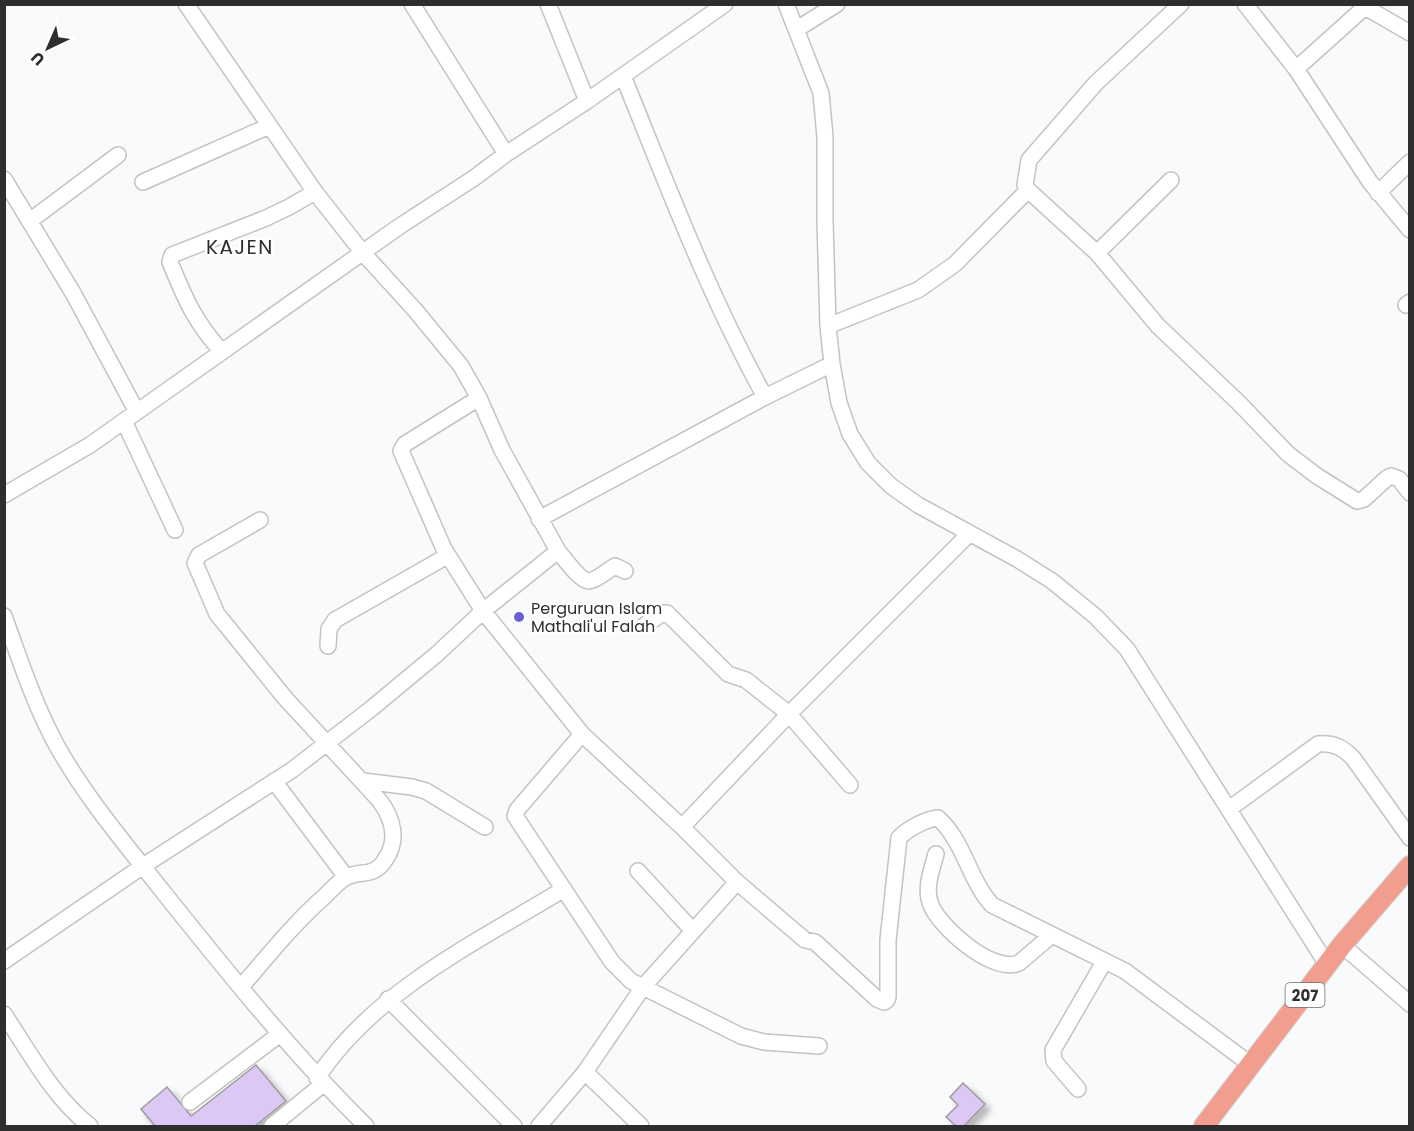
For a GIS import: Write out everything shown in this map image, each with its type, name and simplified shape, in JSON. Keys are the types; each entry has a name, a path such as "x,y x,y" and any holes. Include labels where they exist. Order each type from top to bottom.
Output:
{"main road":[{"name":"207","path":"1204,1126 1342,945 1410,866"}],"street":[{"path":"186,4 315,192 363,254 461,366 479,398 502,450 558,551 585,580 592,580 616,566 625,571"},
{"path":"412,4 506,154"},
{"path":"548,4 587,101"},
{"path":"4,495 90,445 400,226 587,101 725,4"},
{"path":"786,4 821,93 825,136 828,326 832,364 850,434 868,463 891,486 918,505 1017,559 1052,581 1095,616 1127,649 1328,966"},
{"path":"797,29 837,4"},
{"path":"1181,4 1096,83 1029,160 1024,180 1028,190 1097,253 1158,326 1239,403 1288,454 1317,476 1358,501 1364,499 1387,477 1391,476 1399,479 1410,493"},
{"path":"1245,4 1296,69 1378,193 1410,230"},
{"path":"1296,69 1365,7 1410,33"},
{"path":"622,76 708,283 738,348 765,397"},
{"path":"142,182 269,126"},
{"path":"31,220 118,155"},
{"path":"1378,193 1410,162"},
{"path":"4,179 31,220 73,293 131,416 175,530"},
{"path":"1097,253 1171,180"},
{"path":"828,326 918,290 946,271 956,264 1028,190"},
{"path":"222,352 203,331 190,309 170,262 172,255 266,218 315,192"},
{"path":"539,519 765,397 832,364"},
{"path":"479,398 405,444 401,451 447,556 483,611 582,734 737,882 805,940 815,942 882,1002 887,1000 888,940 899,838 906,832 938,818 945,825 967,861 983,895 996,907 1125,971 1250,1064"},
{"path":"241,987 310,909 346,877 372,872 379,868 393,842 391,819 380,801 285,698 217,614 195,563 199,555 260,520"},
{"path":"682,827 789,714 969,534"},
{"path":"4,962 143,866 292,770 427,662 483,611 558,551"},
{"path":"328,646 329,629 335,620 447,556"},
{"path":"645,626 664,612 666,613 728,675 746,680 789,714 850,785"},
{"path":"4,616 35,702 57,746 77,778 143,866 280,1034 320,1081 366,1126"},
{"path":"582,734 516,813 516,819 612,962 631,981 741,1036 764,1042 819,1046"},
{"path":"1229,809 1318,744 1330,743 1344,749 1353,758 1410,838"},
{"path":"274,781 346,877"},
{"path":"363,782 412,787 426,791 485,827"},
{"path":"936,854 929,885 931,904 946,926 975,951 997,964 1014,965 1052,935"},
{"path":"638,871 693,932"},
{"path":"539,1126 585,1072 643,987 737,882"},
{"path":"272,1126 320,1081 338,1048 388,999 421,976 564,889"},
{"path":"1342,945 1410,1004"},
{"path":"1078,1089 1054,1061 1053,1050 1104,962"},
{"path":"388,999 514,1126"},
{"path":"4,1014 56,1091 74,1113 90,1126"},
{"path":"190,1102 280,1034"},
{"path":"585,1072 641,1126"}],"building":[{"path":"256,1065 286,1101 255,1126 155,1126 141,1109 167,1087 191,1116"},
{"path":"963,1083 985,1104 964,1126 956,1126 946,1117 958,1105 950,1097"}],"place":[{"name":"Perguruan Islam Mathali'ul Falah","path":"519,617"}],"district":[{"name":"KAJEN","path":"240,247"}]}
